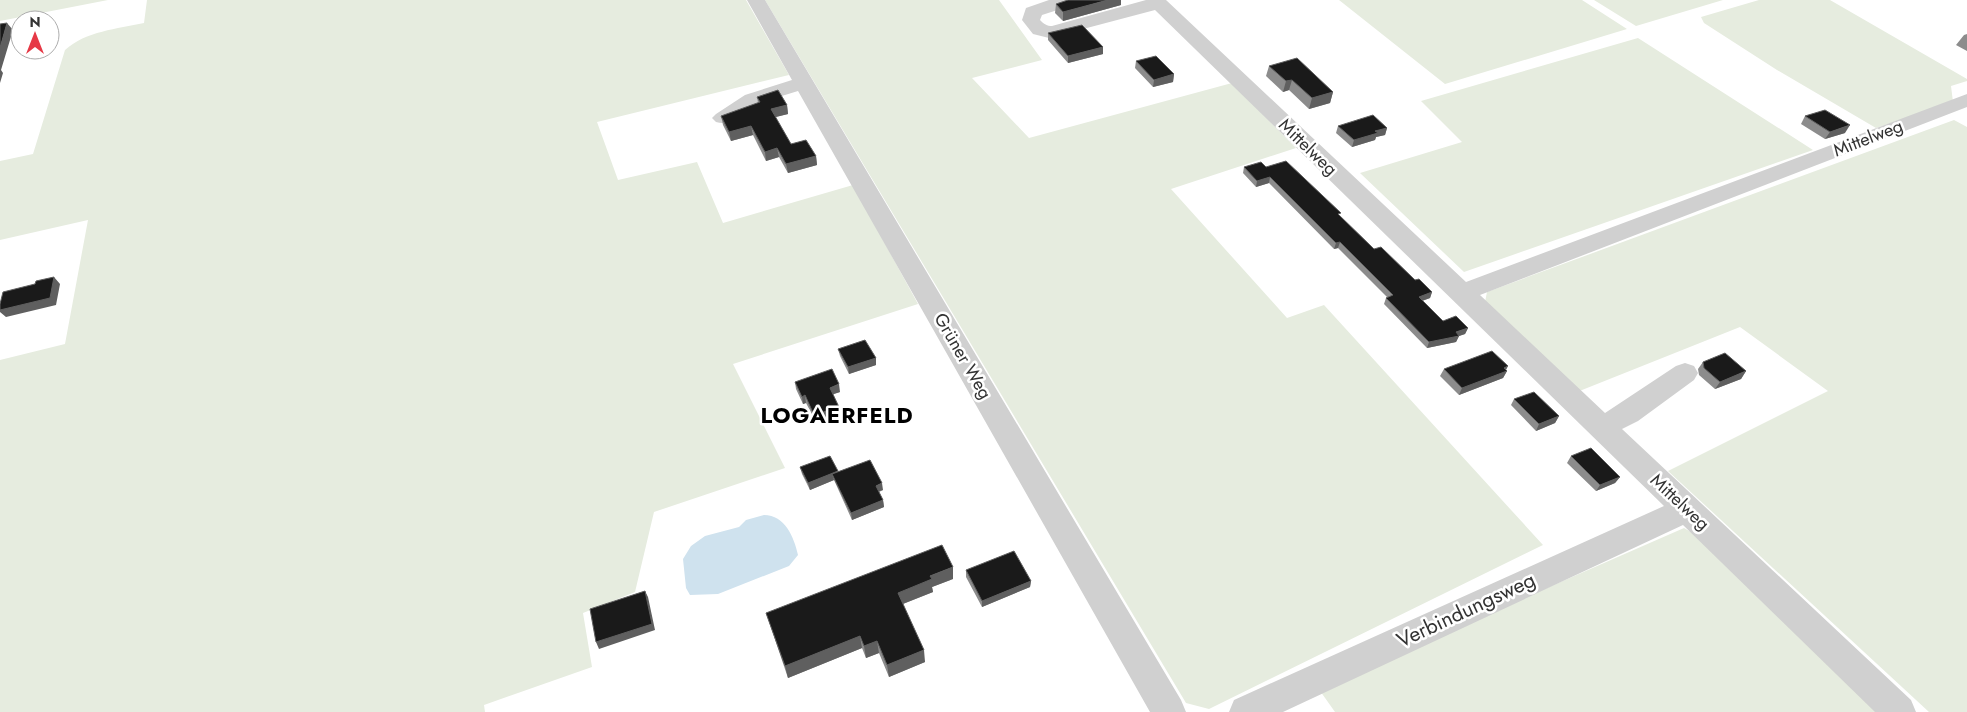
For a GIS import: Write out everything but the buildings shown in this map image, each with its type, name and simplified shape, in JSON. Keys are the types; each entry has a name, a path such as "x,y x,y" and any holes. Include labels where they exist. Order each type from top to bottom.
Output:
{"street":[{"name":"Grüner Weg","path":"756,0 1169,712"},
{"path":"1069,0 1033,12 1031,20 1040,31 1053,32 1157,2"},
{"name":"Mittelweg","path":"1157,2 1600,428 1688,509 1899,712"},
{"path":"723,118 752,99 804,83"},
{"name":"Mittelweg","path":"1461,293 1967,100"},
{"path":"1600,428 1628,413 1685,373"},
{"name":"Verbindungsweg","path":"1246,712 1688,509"}],"shaded area":[{"path":"0,0 108,0 57,10 10,10 10,19 0,21"},
{"path":"147,0 746,0 789,75 597,122 618,180 697,162 723,223 853,185 918,304 733,364 785,468 654,512 635,592 583,613 592,667 484,705 485,712 0,712 0,360 65,344 88,220 0,240 0,161 33,154 65,50 92,35 144,23"},
{"path":"765,0 999,0 1042,60 972,78 1029,138 1232,83 1296,148 1171,189 1287,318 1324,305 1543,545 1209,709 1186,703"},
{"path":"1339,0 1582,0 1627,29 1445,84"},
{"path":"1594,0 1723,0 1636,26"},
{"path":"1759,0 1830,0 1967,79 1967,81 1951,86 1953,102 1876,128 1777,70 1704,23 1701,17"},
{"path":"1638,38 1813,150 1464,272 1360,173 1462,142 1421,101"},
{"path":"1954,120 1967,127 1967,712 1929,712 1668,471 1828,391 1740,327 1577,392 1485,302 1487,292"},
{"path":"1684,528 1707,541 1884,712 1335,712 1318,688"}],"water":[{"path":"764,515 778,519 791,534 798,555 789,566 718,594 690,595 686,588 683,559 691,546 705,536 739,527 746,520"}],"district":[{"name":"LOGAERFELD","path":"837,415"}]}
